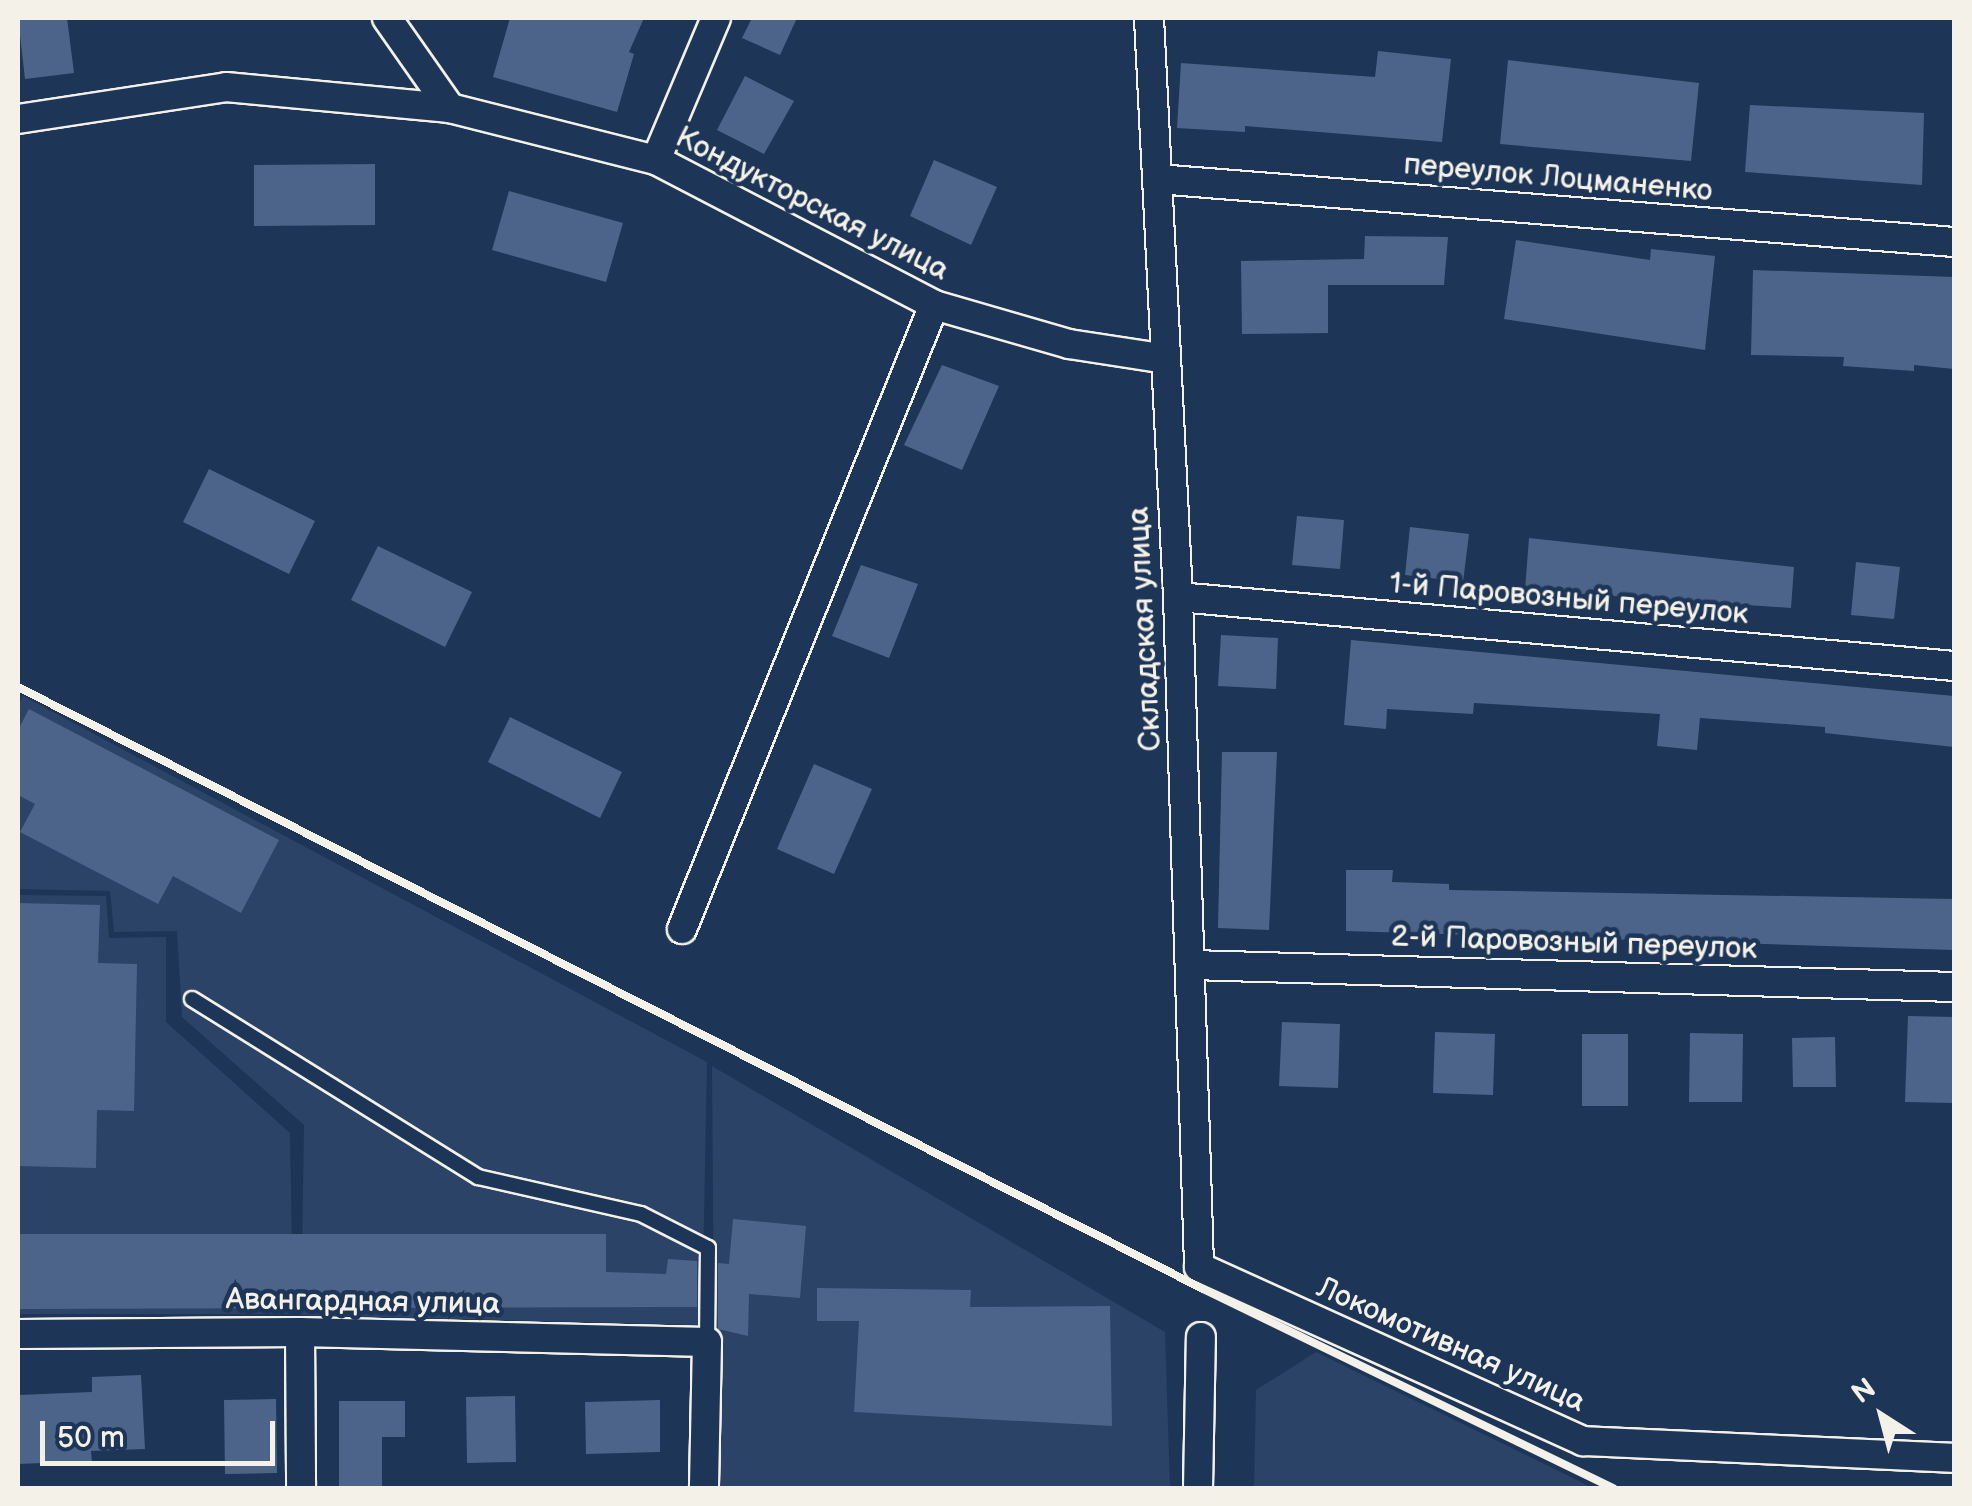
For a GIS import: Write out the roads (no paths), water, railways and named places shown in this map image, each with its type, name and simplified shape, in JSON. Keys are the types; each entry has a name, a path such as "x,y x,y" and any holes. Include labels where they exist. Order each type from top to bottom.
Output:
{"street":[{"path":"387,18 450,108"},
{"path":"656,160 716,18"},
{"name":"Складская улица","path":"1148,18 1161,358 1178,597 1201,1237"},
{"name":"Кондукторская улица","path":"18,118 226,87 450,108 656,160 934,306 1069,344 1161,358"},
{"name":"переулок Лоцманенко","path":"1157,179 1954,242"},
{"path":"682,929 934,306"},
{"name":"1-й Паровозный переулок","path":"1178,597 1954,666"},
{"name":"2-й Паровозный переулок","path":"1191,965 1954,986"},
{"name":"Локомотивная улица","path":"1201,1237 1199,1267 1583,1440 1954,1458"},
{"path":"300,1332 301,1488"},
{"name":"Авангардная улица","path":"18,1334 300,1332 707,1342"},
{"path":"1198,1488 1200,1337"},
{"path":"704,1488 707,1342"}],"lane":[{"path":"192,998 478,1177 641,1214 708,1248 707,1342"}],"railway":[{"path":"18,687 1203,1289 1613,1488"}]}
